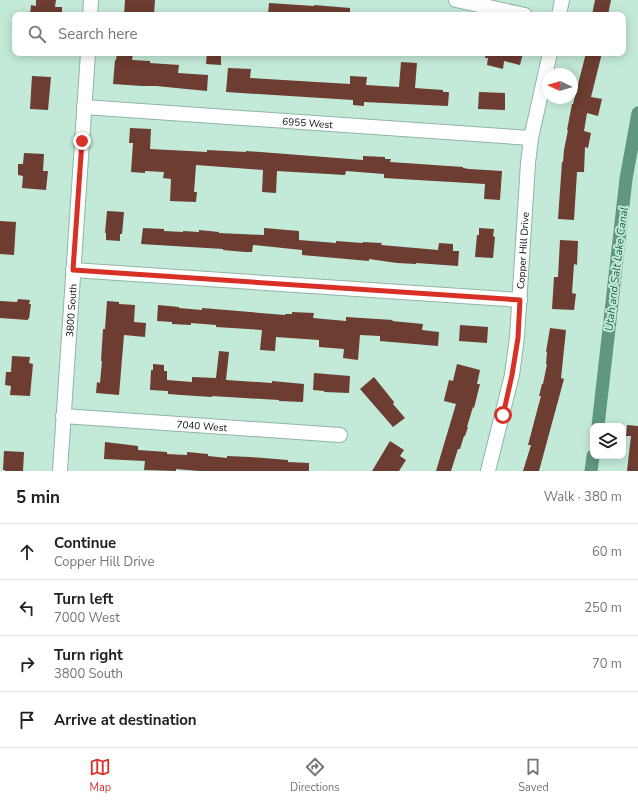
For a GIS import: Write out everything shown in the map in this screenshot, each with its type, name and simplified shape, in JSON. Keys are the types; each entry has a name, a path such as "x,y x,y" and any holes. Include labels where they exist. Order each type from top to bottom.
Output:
{"street":[{"path":"90,12 91,0"},
{"path":"456,0 511,12"},
{"path":"560,12 562,0"},
{"name":"3800 South","path":"60,471 88,56"},
{"name":"Copper Hill Drive","path":"488,471 512,375 518,338 528,163 531,138 549,56"},
{"name":"6955 West","path":"84,107 531,138"},
{"path":"73,270 520,300"},
{"name":"7040 West","path":"63,416 340,435"}],"building":[{"path":"36,0 56,0 55,7 62,7 62,12 30,12 31,5 36,6"},
{"path":"125,0 155,0 154,12 124,12"},
{"path":"595,0 611,0 609,12 593,12"},
{"path":"269,3 350,8 350,12 268,12"},
{"path":"117,56 133,56 132,60 179,65 178,73 208,75 207,91 113,84"},
{"path":"207,56 221,56 221,65 206,64"},
{"path":"485,56 522,56 520,65 504,61 503,69 487,65 488,58 485,58"},
{"path":"585,56 601,56 591,97 602,99 598,116 587,113 584,131 591,133 588,148 585,147 584,172 577,172 574,220 558,219 562,162 572,104 578,104 578,84"},
{"path":"401,62 417,63 415,88 443,90 443,92 449,92 448,106 364,102 364,106 353,105 353,100 226,92 228,68 251,69 250,78 350,84 350,76 367,77 366,85 399,87"},
{"path":"32,76 51,77 48,110 30,109"},
{"path":"479,92 505,93 505,110 478,109"},
{"path":"130,128 151,129 150,149 207,152 207,150 246,151 363,160 363,156 385,157 385,159 391,159 390,162 502,171 500,200 484,199 485,184 384,178 384,174 346,171 345,175 277,171 276,193 262,192 263,170 196,165 194,192 197,192 196,202 170,201 171,179 163,178 164,172 131,172 133,143 129,143"},
{"path":"24,153 44,154 43,171 48,171 46,190 22,188 23,176 18,175 18,164 23,164"},
{"path":"107,211 124,212 120,241 106,240 105,233"},
{"path":"0,221 16,222 14,255 0,254"},
{"path":"143,228 164,229 164,231 199,232 199,230 219,233 264,235 264,228 299,231 299,240 336,243 336,241 382,243 381,245 438,250 439,243 453,244 453,251 459,251 458,266 397,263 369,259 369,261 302,255 302,250 253,245 252,252 245,252 223,249 141,244"},
{"path":"479,228 494,229 493,236 495,237 493,258 475,257"},
{"path":"560,240 578,241 577,265 574,264 572,293 576,294 574,310 552,309 554,277 558,277"},
{"path":"18,299 30,300 29,304 31,304 29,319 0,318 0,301 17,302"},
{"path":"107,301 119,302 119,304 135,305 134,322 146,323 145,337 124,335 119,395 96,393 97,382 100,383 103,329 105,329"},
{"path":"158,305 202,310 202,308 285,315 292,314 292,312 314,313 313,318 346,321 346,317 393,320 392,321 423,324 422,330 439,332 438,346 380,341 380,336 360,335 358,360 343,358 344,349 319,347 319,340 276,337 275,351 260,350 262,330 216,327 216,325 191,323 191,325 172,324 172,322 157,321"},
{"path":"460,325 488,327 487,343 459,341"},
{"path":"550,328 566,330 561,378 564,379 539,471 523,471 531,445 528,445 541,396 539,396 547,364 546,352"},
{"path":"219,351 229,352 226,380 272,383 272,381 304,384 303,402 168,394 168,391 150,390 151,370 153,370 153,364 164,365 164,371 167,371 167,380 192,382 192,377 216,378"},
{"path":"12,356 30,357 29,363 33,364 30,396 10,395 11,386 5,385 6,372 11,372"},
{"path":"457,364 480,370 477,384 480,384 465,436 460,449 458,449 451,471 436,471 456,404 444,400 449,380 453,381"},
{"path":"314,373 350,376 349,393 313,390"},
{"path":"374,377 405,418 393,427 360,389"},
{"path":"627,425 638,426 638,471 627,471 631,436 626,436"},
{"path":"390,441 404,450 400,456 406,460 399,471 372,471"},
{"path":"105,442 138,446 138,450 167,452 167,454 187,455 187,452 227,458 227,456 288,460 288,462 309,463 309,471 144,470 145,461 104,459"},
{"path":"4,451 24,452 23,471 3,470"}],"waterway":[{"name":"Utah and Salt Lake Canal","path":"598,423 626,179 638,113"},
{"name":"Utah and Salt Lake Canal","path":"591,471 593,459"}],"route":[{"path":"82,141 73,270 520,300 518,338 503,415"}]}
